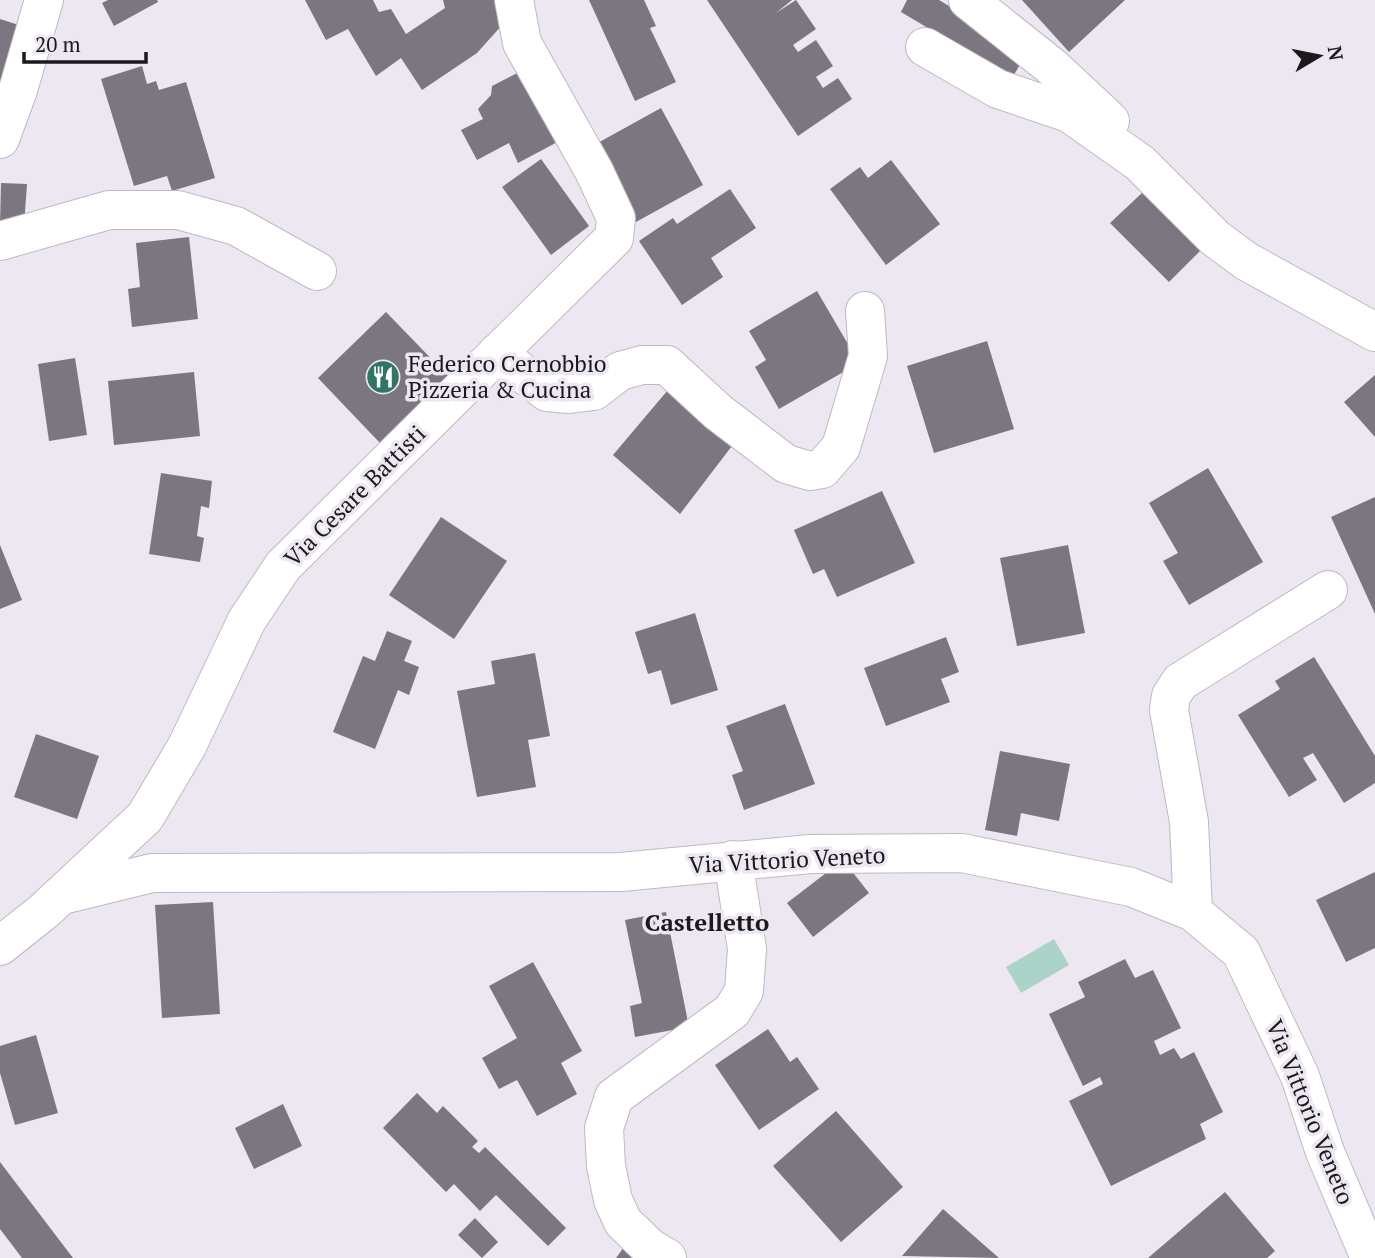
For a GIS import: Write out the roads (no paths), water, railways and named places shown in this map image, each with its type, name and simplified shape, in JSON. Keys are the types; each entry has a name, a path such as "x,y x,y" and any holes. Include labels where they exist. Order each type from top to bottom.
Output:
{"street":[{"path":"0,139 18,90 44,0"},
{"name":"Via Cesare Battisti","path":"62,895 145,817 187,746 247,620 284,566 614,238 616,218 594,172 522,43 514,0"},
{"path":"968,0 1051,66 1122,133 1140,163"},
{"path":"925,47 998,89 1069,113 1140,163 1215,239 1246,261 1375,332"},
{"path":"0,241 109,210 178,210 236,226 317,271"},
{"path":"497,353 547,392 569,394 594,391 620,371 642,365 667,365 718,412 786,464 810,471 822,469 842,447 868,356 865,311"},
{"path":"1194,912 1189,822 1169,710 1171,696 1180,682 1328,590"},
{"name":"Via Vittorio Veneto","path":"0,946 62,895 152,873 621,872 810,854 962,853 1131,887 1194,912 1241,952 1300,1076 1325,1152 1370,1258"},
{"path":"667,1258 650,1248 623,1222 613,1200 606,1166 604,1128 614,1097 732,1011 744,992 747,949 733,860"}],"place":[{"name":"Federico Cernobbio Pizzeria & Cucina","path":"383,377"}],"district":[{"name":"Castelletto","path":"707,923"}]}
